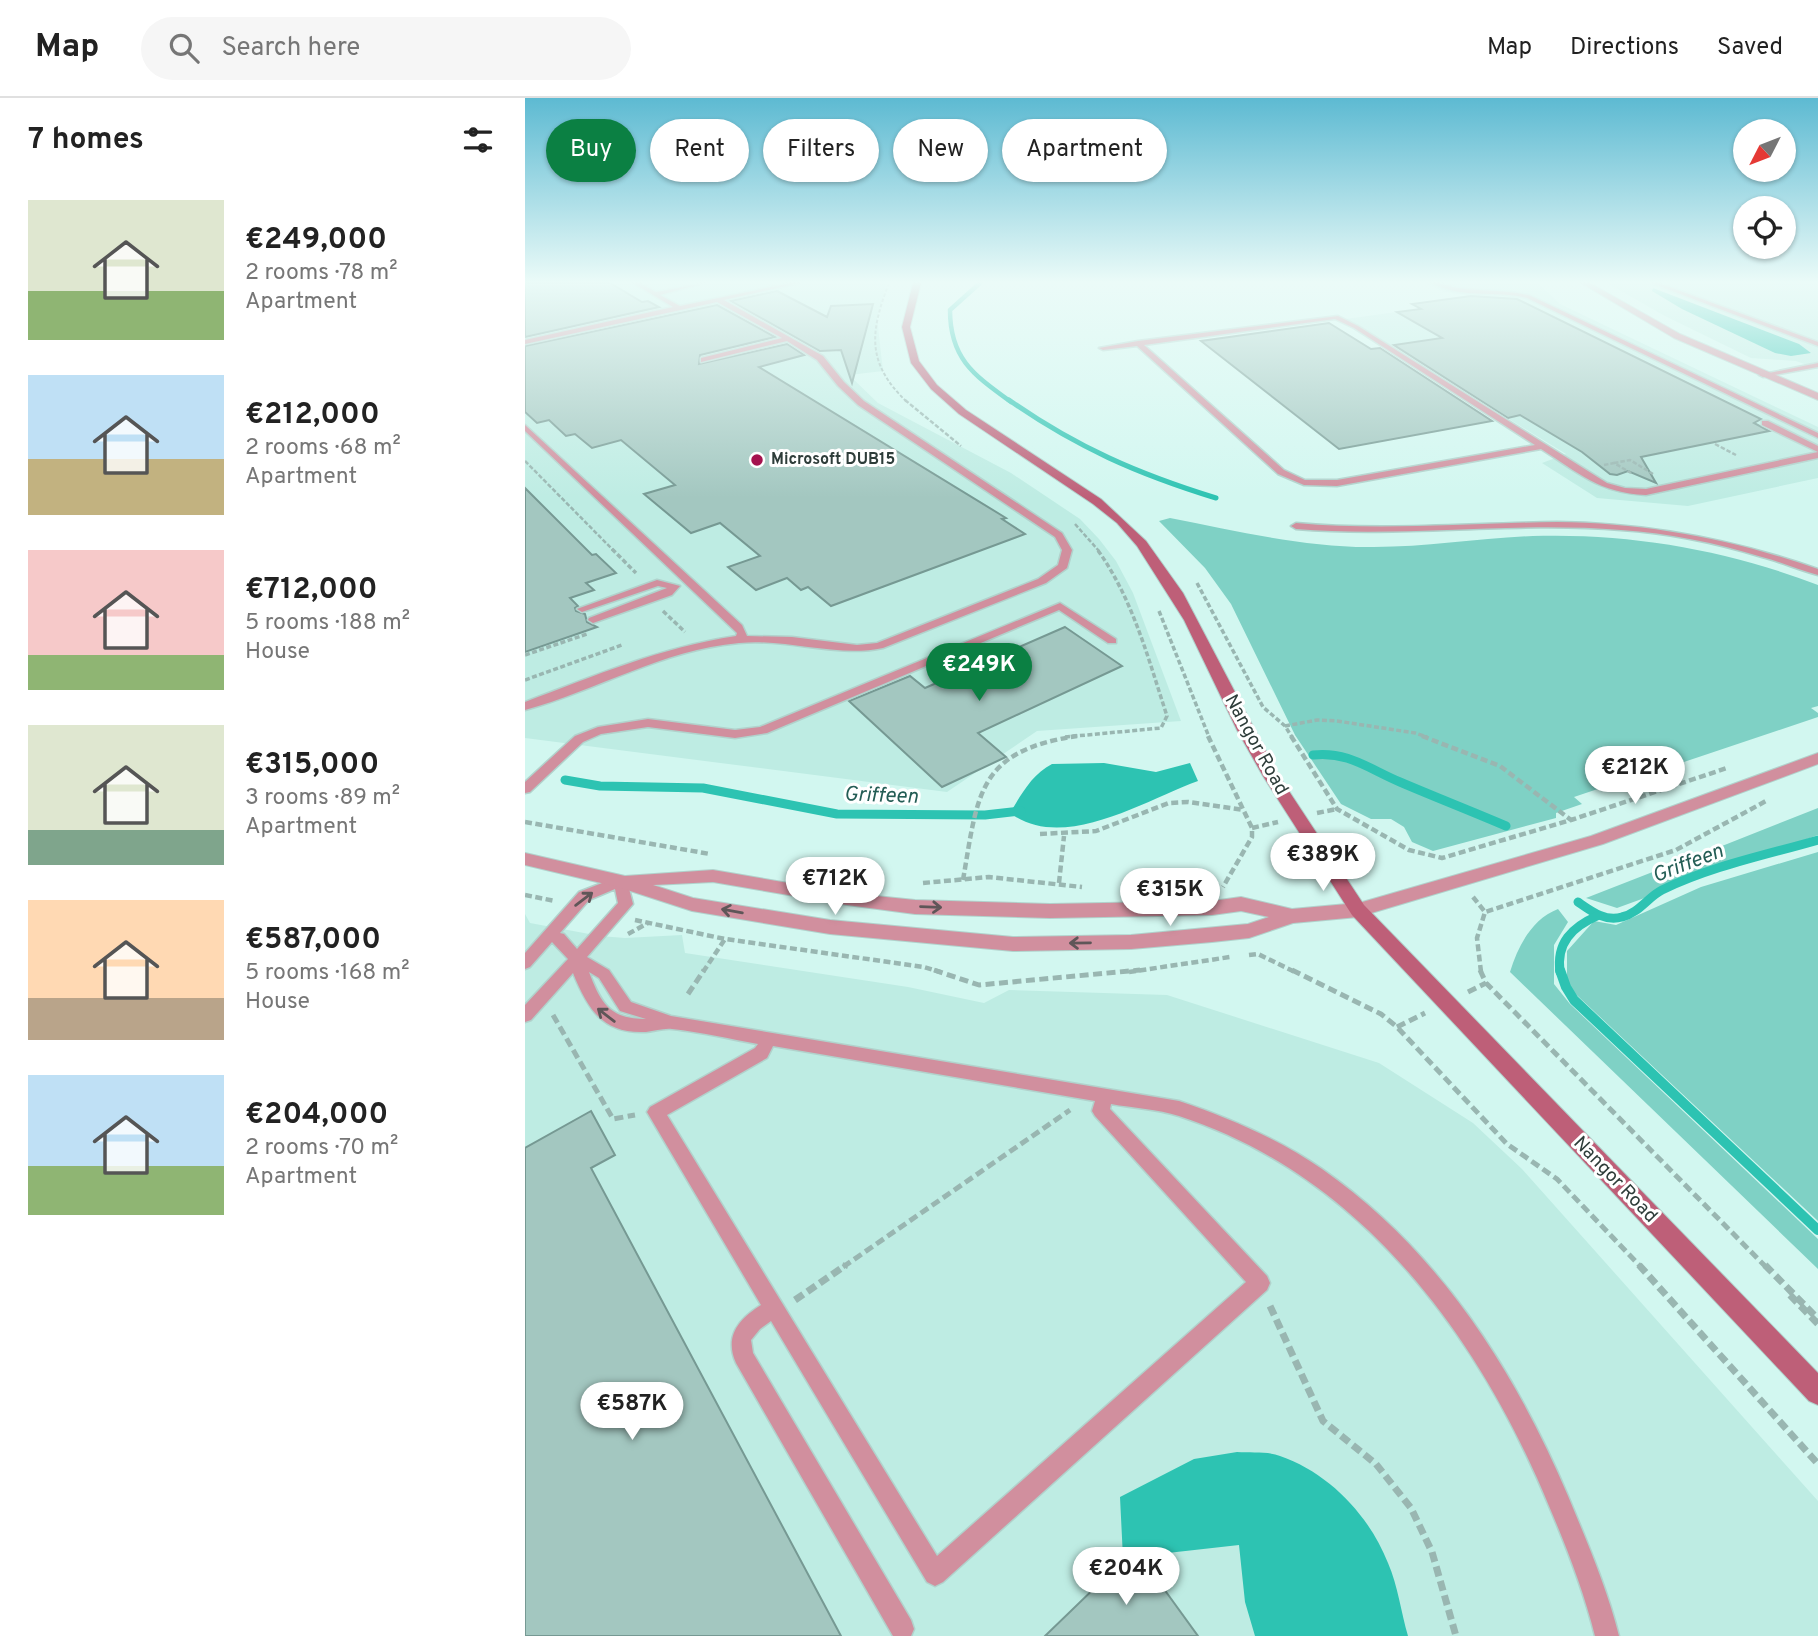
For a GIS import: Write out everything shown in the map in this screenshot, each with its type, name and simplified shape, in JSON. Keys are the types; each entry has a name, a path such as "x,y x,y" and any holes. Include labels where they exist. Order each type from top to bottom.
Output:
{"main road":[{"name":"Nangor Road","path":"912,355 921,374 939,393 967,415 1097,500 1121,521 1163,568 1245,730 1297,818 1358,910 1818,1392"}],"street":[{"path":"1718,355 1818,397"},
{"path":"525,859 620,881 692,904 830,927 1013,944 1131,942 1249,931 1292,916 1358,910 1597,840 1818,758"},
{"path":"620,881 713,876 847,899 915,907 1050,911 1212,908 1241,904 1292,916"}],"lane":[{"path":"704,360 726,355"},
{"path":"525,706 699,645 741,639 792,640 857,648 879,646 1056,573 1066,558 1067,550 1059,535 862,403 814,355"},
{"path":"1151,355 1281,472 1301,482 1335,484 1543,446"},
{"path":"1400,355 1604,485 1632,492 1646,492 1818,455"},
{"path":"1649,355 1818,436"},
{"path":"1763,375 1818,363"},
{"path":"1765,423 1818,449"},
{"path":"525,427 739,628 741,639"},
{"path":"1296,526 1385,532 1595,525 1700,539 1744,548 1818,572"},
{"path":"582,609 657,583 675,586 690,582"},
{"path":"593,620 668,593 675,586"},
{"path":"525,789 579,739 598,731 648,723 735,734 763,730 1060,606 1112,641"},
{"path":"525,963 583,896 620,881 626,904 600,936 575,957 525,1016"},
{"path":"549,936 559,938 575,957 598,1011 611,1020 641,1028 669,1022"},
{"path":"575,957 604,974 626,1007 644,1011 669,1022 1179,1108 1277,1151 1314,1174 1360,1209 1423,1270 1452,1307 1522,1416 1556,1492 1607,1636"},
{"path":"769,1039 761,1053 656,1112 935,1574 1260,1283 1101,1111 1105,1096"},
{"path":"775,1310 753,1322 741,1337 743,1356 902,1629"}],"path":[{"path":"1630,460 1657,476 1649,478"},
{"path":"1614,463 1638,460"},
{"path":"525,461 649,586"},
{"path":"660,608 699,645"},
{"path":"525,680 622,645"},
{"path":"1571,820 1500,766 1415,733 1337,721 1317,720 1285,726 1335,809 1409,850 1442,858 1571,820 1731,767"},
{"path":"1767,801 1676,850 1485,912 1479,924 1478,955 1483,984 1818,1319"},
{"path":"1040,834 1064,836 1115,827 1168,803 1186,802 1215,809 1244,810"},
{"path":"963,880 977,803"},
{"path":"525,822 711,854"},
{"path":"1209,886 1223,885 1252,837 1252,828 1257,827"},
{"path":"1059,884 1064,836"},
{"path":"916,884 1026,879 1087,888"},
{"path":"525,895 555,901"},
{"path":"641,921 672,928"},
{"path":"621,938 649,923"},
{"path":"688,994 725,939"},
{"path":"1242,955 1258,954 1381,1014 1397,1027 1507,1144 1557,1179 1663,1290 1818,1464"},
{"path":"553,1015 613,1119 656,1112"},
{"path":"1397,1027 1404,1024"},
{"path":"775,1310 1070,1111 1076,1090"},
{"path":"1717,1218 1818,1324"},
{"path":"1260,1283 1323,1421 1333,1432 1375,1464 1411,1508 1432,1552 1456,1636"}],"shaded area":[{"path":"525,355 881,355 883,371 849,375 878,403 1011,473 1080,519 1099,539 1116,561 1133,593 1181,721 1037,731 947,792 525,738"},
{"path":"1404,355 1667,355 1818,427 1818,478 1688,506 1597,498 1542,463 1566,454"},
{"path":"1744,355 1818,355 1818,369 1796,361 1751,358"},
{"path":"1170,518 1272,538 1348,547 1414,546 1533,536 1606,537 1678,546 1749,562 1818,585 1818,706 1811,708 1818,713 1818,717 1675,765 1670,761 1644,768 1648,772 1574,797 1582,804 1556,813 1556,818 1433,851 1412,842 1404,827 1391,819 1371,819 1341,804 1295,735 1231,604 1205,568 1159,521"},
{"path":"1104,763 1156,772 1190,763 1198,781 1129,810 1079,825 1054,828 1031,824 1010,813 1033,779 1052,764"},
{"path":"1818,808 1818,835 1617,908 1586,898 1668,866 1695,868 1714,862 1722,846"},
{"path":"1818,852 1818,1221 1567,986 1567,951 1594,921 1616,925 1701,887"},
{"path":"1558,909 1568,922 1554,945 1554,984 1570,1004 1818,1239 1818,1269 1510,972 1517,953 1533,926"},
{"path":"525,914 530,923 600,936 625,938 682,935 685,953 908,987 984,1003 1009,990 1167,995 1379,1063 1473,1123 1522,1169 1818,1501 1818,1636 525,1636"},
{"path":"1237,1452 1280,1456 1315,1473 1345,1498 1370,1528 1380,1545 1397,1590 1408,1636 1255,1636 1245,1602 1239,1545 1123,1558 1120,1497 1194,1459"}],"building":[{"name":"Microsoft DUB15","path":"525,355 701,355 699,364 740,355 804,355 759,367 1006,518 1002,519 1025,534 831,606 808,587 801,590 787,578 756,590 728,567 760,556 720,523 691,533 644,494 675,485 621,440 592,448 575,434 566,436 549,420 537,423 525,412"},
{"path":"843,355 860,355 852,383"},
{"path":"1219,355 1390,355 1492,421 1339,449"},
{"path":"1409,355 1630,355 1761,419 1754,423 1769,431 1641,457 1656,483 1628,471 1617,475 1610,474 1582,452 1520,415 1508,418"},
{"path":"525,488 592,555 596,554 616,573 586,583 594,590 570,598 578,606 576,611 585,614 587,622 597,627 525,652"},
{"path":"1065,627 1122,666 978,733 1006,757 942,787 849,701 910,676 925,688"},
{"path":"591,1111 615,1155 591,1168 841,1636 525,1636 525,1148"},
{"path":"1135,1549 1198,1636 1045,1636"}],"waterway":[{"path":"961,355 975,374 1011,402"},
{"path":"1009,400 1059,432 1108,458 1216,498"},
{"name":"Griffeen","path":"1313,755 1326,754 1348,758 1506,826"},
{"name":"Griffeen","path":"565,780 600,786 703,788 837,814 985,815 1021,811"},
{"name":"Griffeen","path":"1578,902 1604,917 1622,917 1657,893 1700,874 1818,840"},
{"path":"1560,972 1563,944 1580,925 1597,916"},
{"path":"1560,970 1574,1000 1818,1230"}],"place":[{"name":"Microsoft DUB15","path":"757,460"}]}
